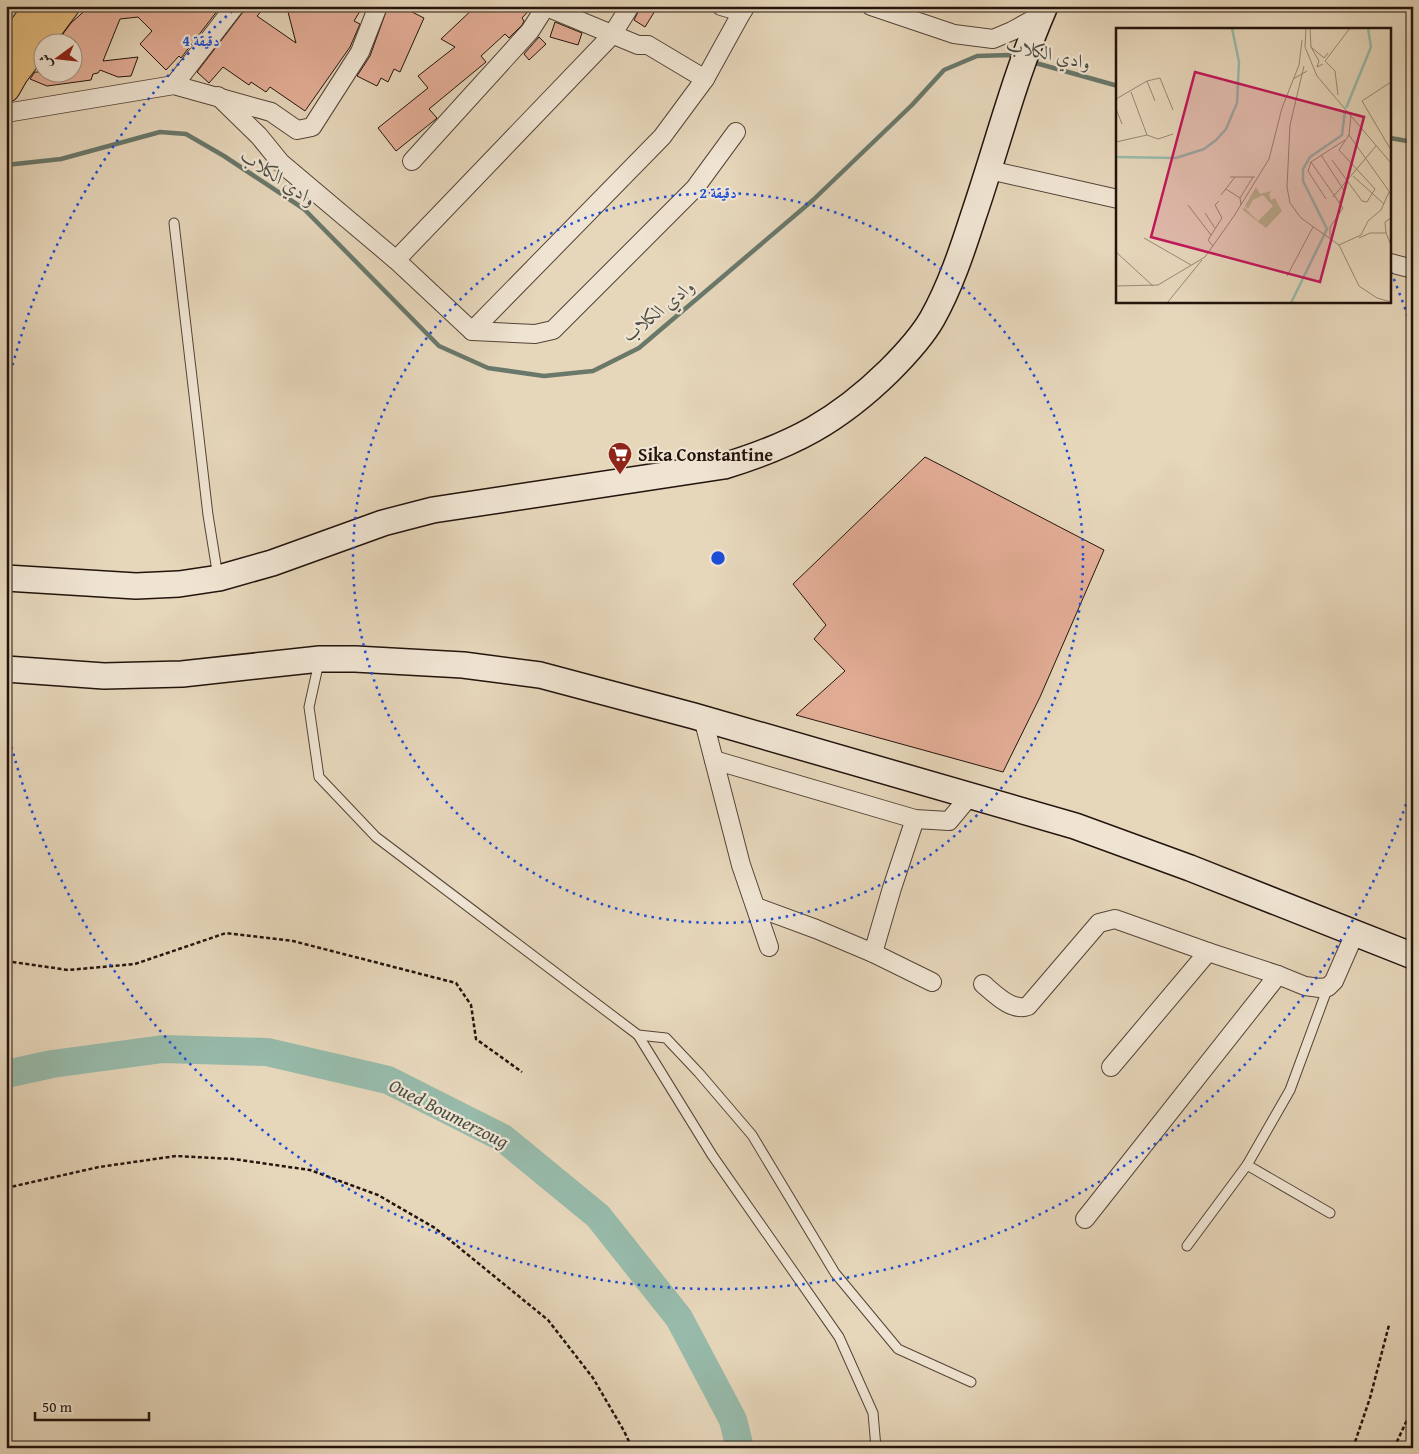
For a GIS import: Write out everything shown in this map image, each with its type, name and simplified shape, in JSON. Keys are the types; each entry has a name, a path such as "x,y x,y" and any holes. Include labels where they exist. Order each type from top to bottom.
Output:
{"highway":[{"path":"6,51 40,6"},
{"path":"6,88 14,74 65,6"}],"street":[{"path":"174,85 235,6"},
{"path":"6,113 174,85 271,112 297,130 312,127 360,52 378,6"},
{"path":"412,160 530,32 545,6 638,45 648,45 705,79"},
{"path":"396,260 612,35 630,6"},
{"path":"472,331 662,137 705,79 744,9 721,6"},
{"path":"871,6 954,34 993,38 1040,17"},
{"path":"6,578 136,586 179,584 218,578 272,563 383,523 433,510 724,466 762,455 817,428 845,409 875,384 914,345 931,320 946,290 989,170 1040,17"},
{"path":"218,96 259,136 281,163 396,260 472,331 535,334 553,330 695,188 736,132"},
{"path":"989,170 1116,199"},
{"path":"1392,264 1413,269"},
{"path":"6,669 104,676 182,674 320,659 354,658 463,665 540,675 703,718 969,797 1075,826 1190,868 1413,956"},
{"path":"703,718 742,865 769,947"},
{"path":"714,760 915,819 949,821 969,797"},
{"path":"873,954 915,819"},
{"path":"756,907 816,929 932,982"},
{"path":"983,984 1014,1006 1022,1008 1028,1006 1100,923 1115,919 1305,986 1328,987 1334,982 1355,933"},
{"path":"1111,1067 1208,952"},
{"path":"1085,1219 1278,975"}],"lane":[{"path":"174,223 208,515 218,578"},
{"path":"320,659 309,707 319,777 376,836 638,1035 712,1155 839,1337 873,1413 876,1448"},
{"path":"1187,1246 1247,1165 1290,1090 1328,987"},
{"path":"638,1035 666,1038 700,1073 752,1135 835,1273 898,1349 971,1382"},
{"path":"1247,1165 1330,1213"}],"path":[{"path":"6,961 68,970 135,964 226,933 293,941 456,983 470,1005 476,1039 522,1072"},
{"path":"6,1188 99,1167 176,1156 233,1158 310,1170 378,1195 435,1228 548,1320 593,1378 632,1448"},
{"path":"1353,1448 1370,1398 1389,1325"},
{"path":"1394,1448 1413,1406"}],"building":[{"path":"90,6 221,6 181,58 179,56 166,70 140,44 152,31 138,17 120,19 103,61 138,57 131,76 118,77 100,70 98,73 93,74 91,80 82,81 82,32 64,32 71,23"},
{"path":"245,6 266,6 257,16 296,43 287,8 295,6 363,6 354,21 360,24 350,47 305,111 270,87 266,92 251,82 249,85 223,67 209,83 197,72 243,12"},
{"path":"388,6 417,6 412,12 424,18 400,72 394,69 388,82 381,78 377,86 357,76 370,56"},
{"path":"476,6 533,6 522,18 524,21 522,25 509,38 505,34 481,56 486,62 429,109 437,118 396,151 378,128 428,88 418,76 455,47 441,39"},
{"path":"641,6 658,6 645,27 634,20"},
{"path":"555,22 582,33 578,45 550,37"},
{"path":"539,37 546,44 529,60 524,54"},
{"path":"37,82 76,82 47,86"},
{"path":"925,457 1104,550 1040,697 1003,772 796,715 845,671 814,639 826,625 793,584"}],"waterway":[{"name":"وادي الكلاب","path":"6,165 61,159 160,132 186,134 224,156 304,209 439,346 488,368 544,376 593,371 639,348 813,200 912,105 944,70 977,56 1009,55 1017,58"},
{"name":"وادي الكلاب","path":"1032,62 1116,85"},
{"name":"وادي الكلاب","path":"1392,138 1413,142"},
{"name":"Oued Boumerzoug","path":"6,1074 52,1064 163,1049 267,1052 388,1080 503,1138 598,1216 679,1318 733,1420 740,1448"}],"place":[{"name":"Sika Constantine","path":"620,475"}]}
